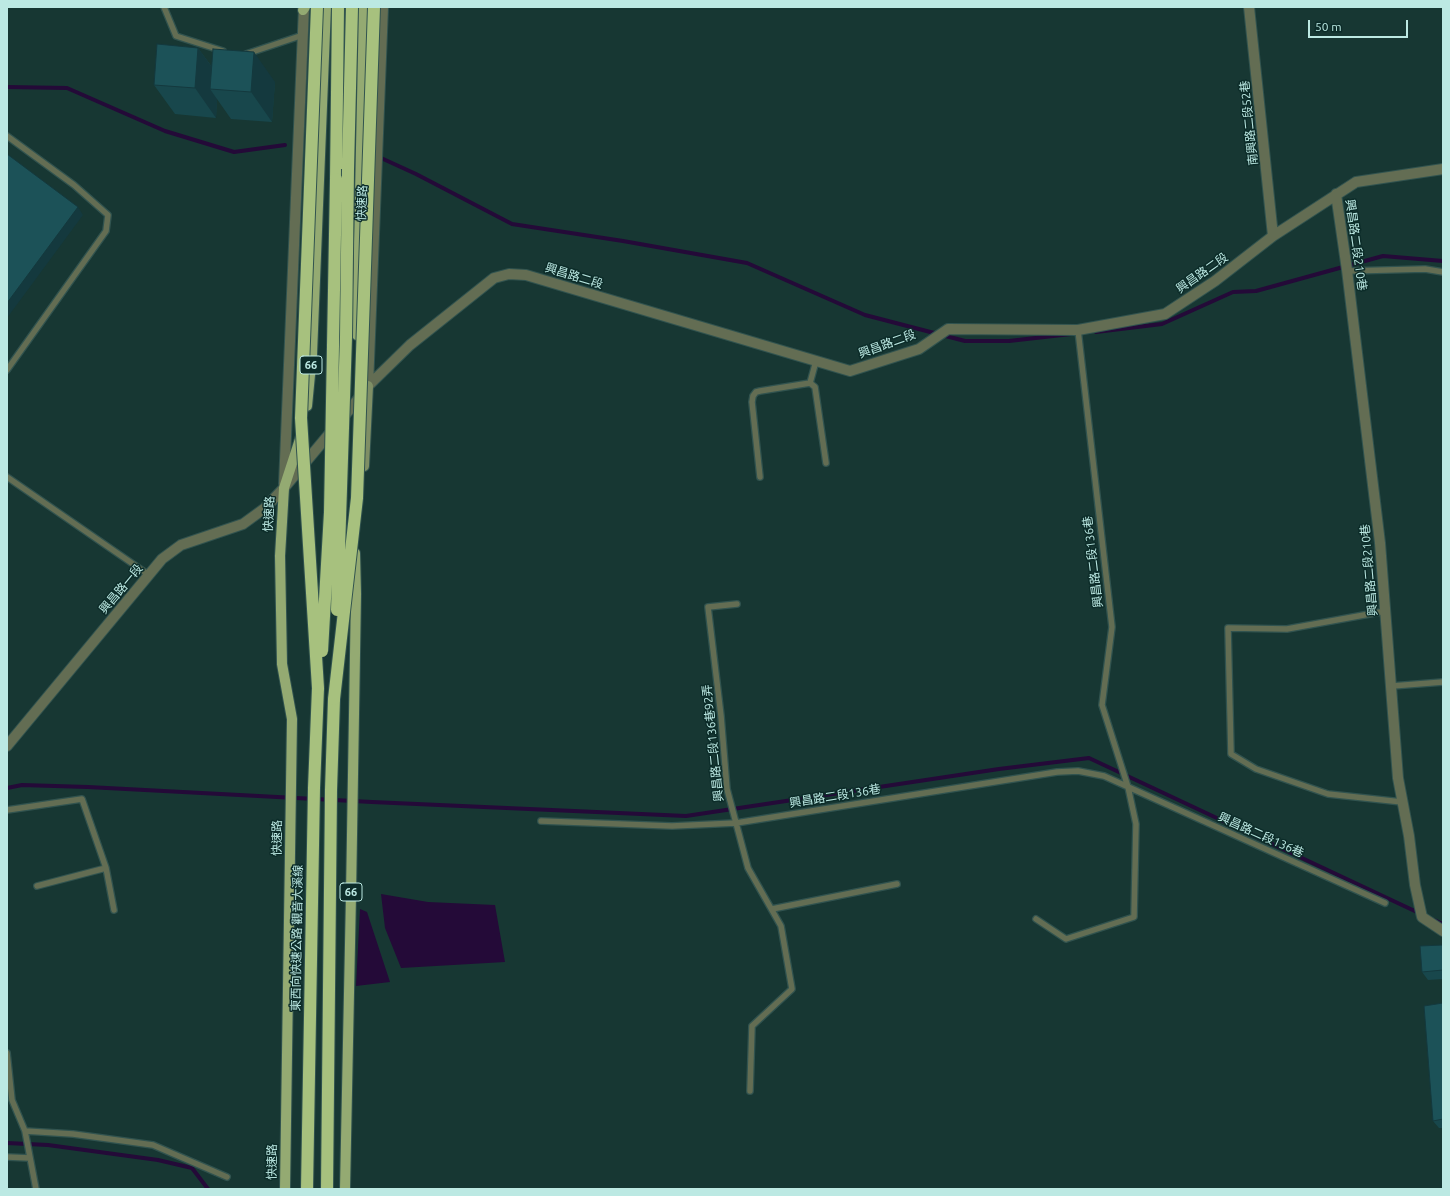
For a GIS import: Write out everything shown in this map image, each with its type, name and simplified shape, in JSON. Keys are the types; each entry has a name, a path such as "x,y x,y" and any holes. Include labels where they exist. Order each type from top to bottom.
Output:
{"highway":[{"name":"66","path":"317,7 301,418 318,688"},
{"path":"318,688 323,646 330,512 338,7"},
{"path":"334,699 346,337 352,7"},
{"name":"66","path":"327,1189 331,790 334,699 357,498 374,7"},
{"name":"東西向快速公路 觀音大溪線","path":"307,1189 314,788 318,688"}],"main road":[{"name":"快速路","path":"285,1189 292,719 282,664 280,556 284,488 305,424 312,354 326,7"},
{"name":"快速路","path":"345,1189 356,594 353,497 364,7"}],"street":[{"name":"快速路","path":"355,568 362,495 368,386 383,7"},
{"name":"南興路二段52巷","path":"1250,7 1273,236"},
{"name":"快速路","path":"284,488 304,8"},
{"name":"興昌路二段","path":"355,403 368,386 410,345 494,278 509,274 526,275 850,372 919,349 948,329 1078,330 1165,314 1215,281 1273,236 1356,182 1443,169"},
{"name":"興昌路二段210巷","path":"1336,194 1347,267 1380,543 1398,778 1409,836 1415,885 1422,917 1443,931"},
{"name":"興昌路一段","path":"7,746 162,560 181,545 243,524 264,508 284,488 355,403"}],"lane":[{"path":"164,7 176,36 232,54"},
{"path":"239,56 303,35"},
{"path":"7,136 74,185 108,215 106,231 7,370"},
{"path":"1347,267 1425,269 1443,272"},
{"name":"興昌路二段136巷","path":"1036,920 1066,939 1134,918 1136,824 1128,788 1102,705 1112,627 1078,330"},
{"path":"810,383 816,361"},
{"path":"760,477 752,402 753,396 760,390 810,383 815,387 826,463"},
{"path":"7,477 149,576"},
{"name":"興昌路二段136巷92弄","path":"737,604 708,607 721,716 727,789 748,868 782,926 792,989 752,1026 750,1091"},
{"path":"1386,611 1287,629 1228,628 1231,754 1256,769 1328,794 1402,802"},
{"path":"1392,686 1443,682"},
{"name":"興昌路二段136巷","path":"541,821 672,826 736,823 1057,772 1078,771 1104,776 1385,903"},
{"path":"7,810 82,799 106,868 114,910"},
{"path":"37,886 106,868"},
{"path":"772,909 897,884"},
{"path":"7,1053 12,1100 25,1132 36,1189"},
{"path":"25,1132 73,1134 153,1145 227,1177"},
{"path":"7,1157 30,1158"}],"shaded area":[{"path":"381,894 428,902 495,905 505,962 401,968 385,928"},
{"path":"360,909 367,912 390,982 356,986"}],"building":[{"path":"157,44 198,48 195,88 154,85"},
{"path":"213,49 254,52 251,92 210,89"},
{"path":"7,154 78,207 7,303"},
{"path":"1443,945 1443,970 1422,972 1420,946"},
{"path":"1443,1003 1443,1119 1433,1121 1424,1006"}],"waterway":[{"path":"7,87 67,88 165,131 234,152 285,145"},
{"path":"381,158 416,174 512,224 623,241 747,263 865,315 965,341 1009,341 1071,334"},
{"path":"1096,332 1162,324 1233,292 1256,291 1383,256 1443,261"},
{"path":"7,788 22,785 88,787 372,802 686,816 999,769 1089,758 1419,913"},
{"path":"1434,920 1443,924"},
{"path":"7,1143 48,1145 158,1160 192,1168 208,1189"}]}
